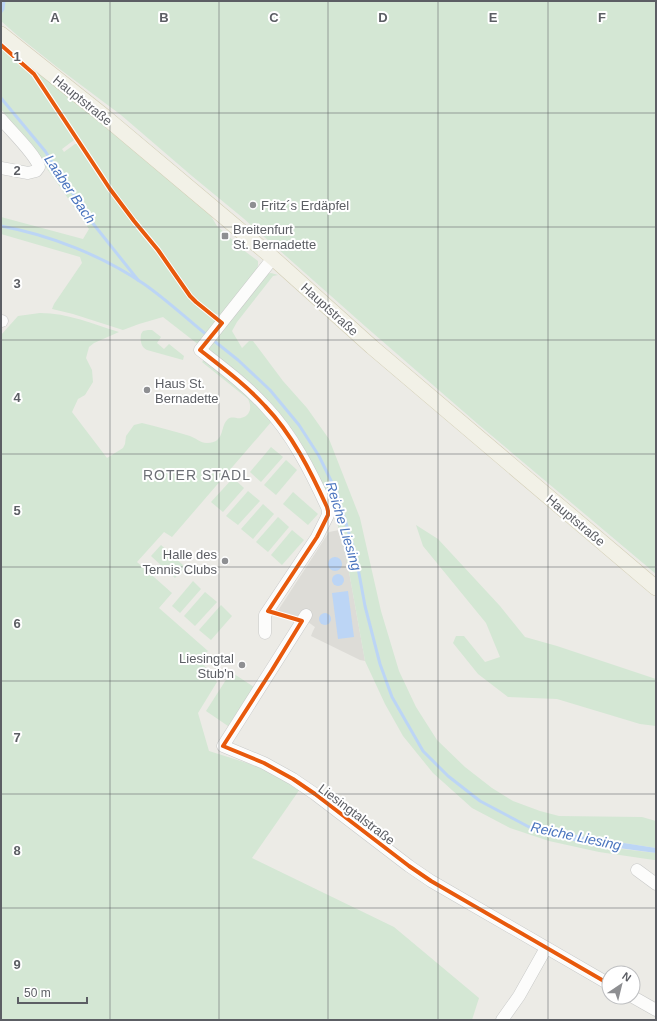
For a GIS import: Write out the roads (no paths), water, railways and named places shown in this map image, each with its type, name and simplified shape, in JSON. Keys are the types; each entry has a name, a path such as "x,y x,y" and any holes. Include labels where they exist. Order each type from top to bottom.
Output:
{"main road":[{"name":"Hauptstraße","path":"1,34 104,116 273,258 378,353 656,588"}],"street":[{"path":"1,119 30,152 38,163 39,167 36,171 28,173 1,168"},
{"path":"265,633 266,615 317,537 326,520 328,511 327,506 310,469 284,429 266,407 248,389 200,350 273,258"},
{"name":"Liesingtalstraße","path":"306,615 223,746 264,763 293,779 431,882 601,979"},
{"path":"637,870 656,884"},
{"path":"502,1020 519,996 546,948"},
{"path":"641,1002 656,1010"}],"water":[{"path":"335,557 340,559 342,564 340,569 335,571 330,569 328,564 330,559"},
{"path":"340,574 343,575 343,585 336,586 333,585 332,578 333,575"},
{"path":"348,591 354,637 338,639 332,593"},
{"path":"323,613 327,613 331,619 327,625 323,625 319,621 319,617"},
{"path":"539,828 656,848 656,853 581,843 538,831"}],"waterway":[{"name":"Laaber Bach","path":"1,12 4,1"},
{"name":"Laaber Bach","path":"1,98 45,151 91,221 138,280"},
{"name":"Reiche Liesing","path":"1,226 57,241 111,264 144,284 208,336"},
{"name":"Reiche Liesing","path":"213,340 238,360 270,390 299,425 319,456 337,493 356,557 365,606 380,664 392,697 423,751 448,776 480,801 529,827 542,830"}],"place":[{"name":"Fritz´s Erdäpfel","path":"253,205"},
{"name":"Breitenfurt St. Bernadette","path":"225,236"},
{"name":"Haus St. Bernadette","path":"147,390"},
{"name":"Halle des Tennis Clubs","path":"225,561"},
{"name":"Liesingtal Stub'n","path":"242,665"}],"district":[{"name":"ROTER STADL","path":"197,475"}]}
